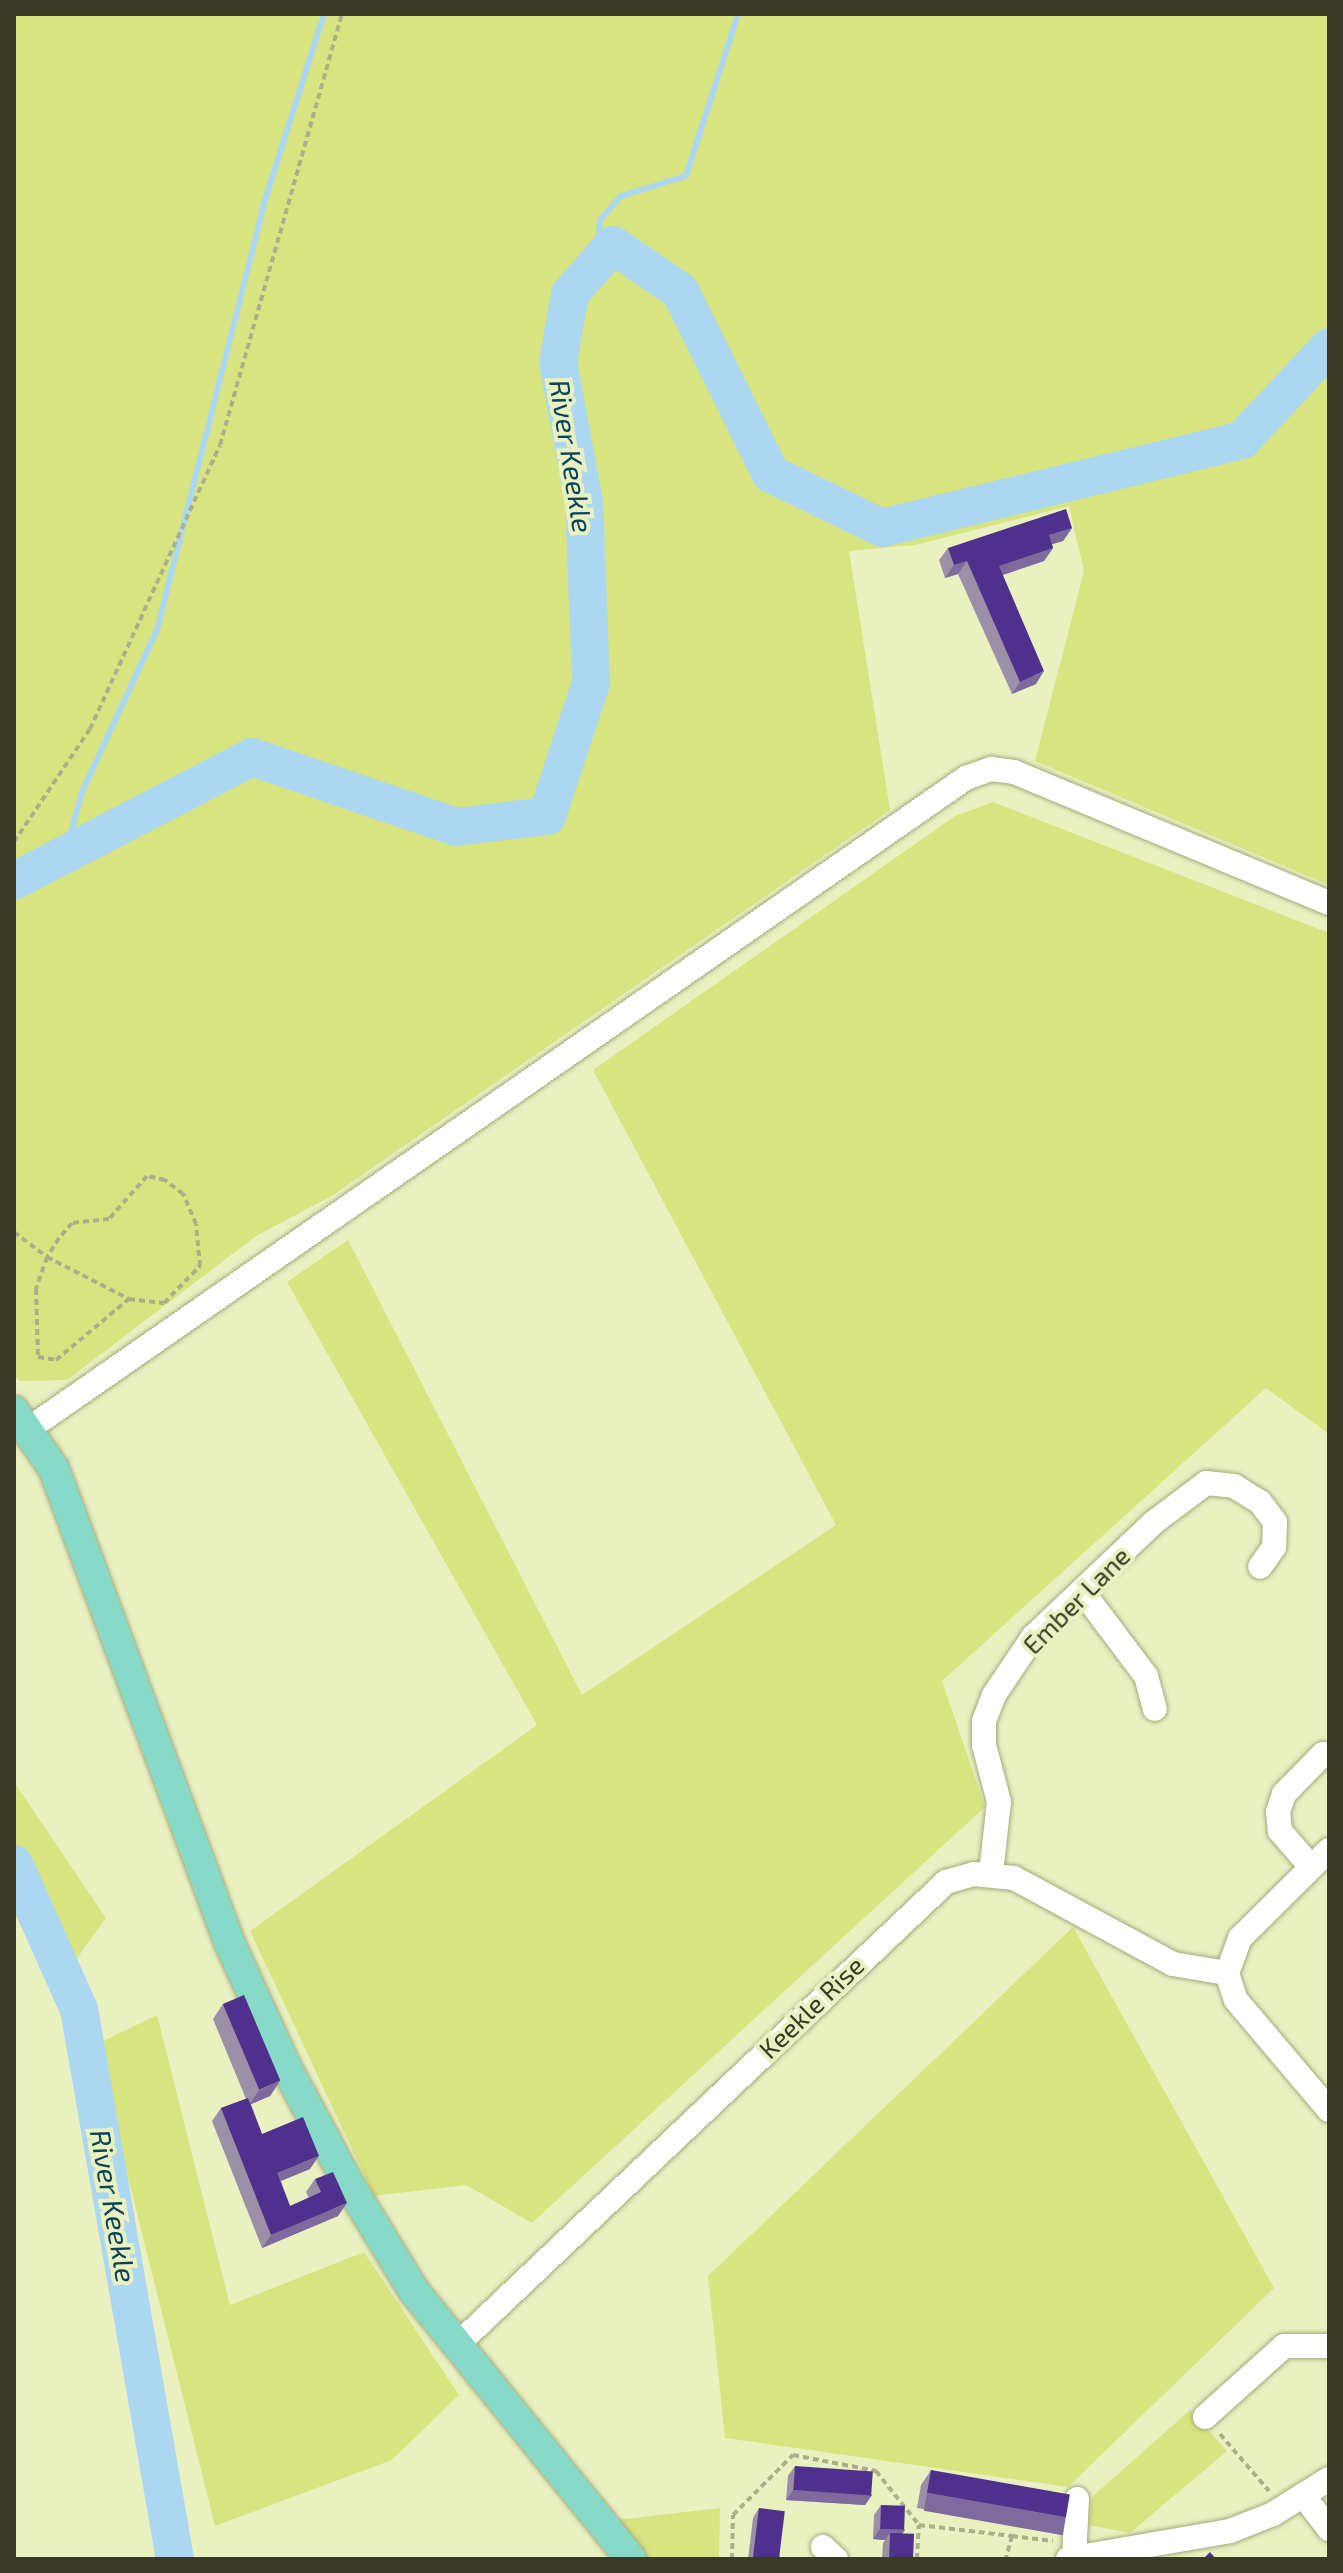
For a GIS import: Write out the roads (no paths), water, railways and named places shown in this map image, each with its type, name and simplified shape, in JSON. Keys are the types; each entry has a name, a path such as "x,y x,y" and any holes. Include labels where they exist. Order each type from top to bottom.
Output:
{"main road":[{"path":"22,1420 54,1469 184,1826 288,2071 407,2279 456,2346 631,2559"}],"street":[{"path":"22,1420 966,778 991,769 1014,772 1329,903"},
{"name":"Ember Lane","path":"991,1873 999,1802 984,1745 984,1721 994,1695 1033,1637 1153,1523 1206,1483 1234,1486 1260,1502 1275,1522 1274,1547 1260,1567"},
{"path":"1082,1591 1146,1676 1155,1709"},
{"path":"1311,1867 1280,1831 1278,1812 1298,1777 1323,1754"},
{"path":"1329,1850 1240,1938 1227,1973 1236,2000 1329,2110"},
{"name":"Keekle Rise","path":"456,2346 931,1892 956,1878 991,1873 1027,1883 1173,1964 1227,1973"},
{"path":"1205,2417 1284,2346 1329,2346"},
{"path":"1077,2499 1072,2554 1230,2531 1293,2502 1329,2479"},
{"path":"1293,2502 1329,2529"}],"waterway":[{"path":"65,854 82,792 157,630 264,203 324,14"},
{"path":"597,264 600,220 621,196 686,176 738,14"},
{"name":"River Keekle","path":"14,881 252,757 456,827 547,816 591,683 584,502 558,362 570,294 613,245 680,291 771,474 882,528 1242,440 1329,347"},
{"name":"River Keekle","path":"14,1864 79,2009 175,2559"}]}
